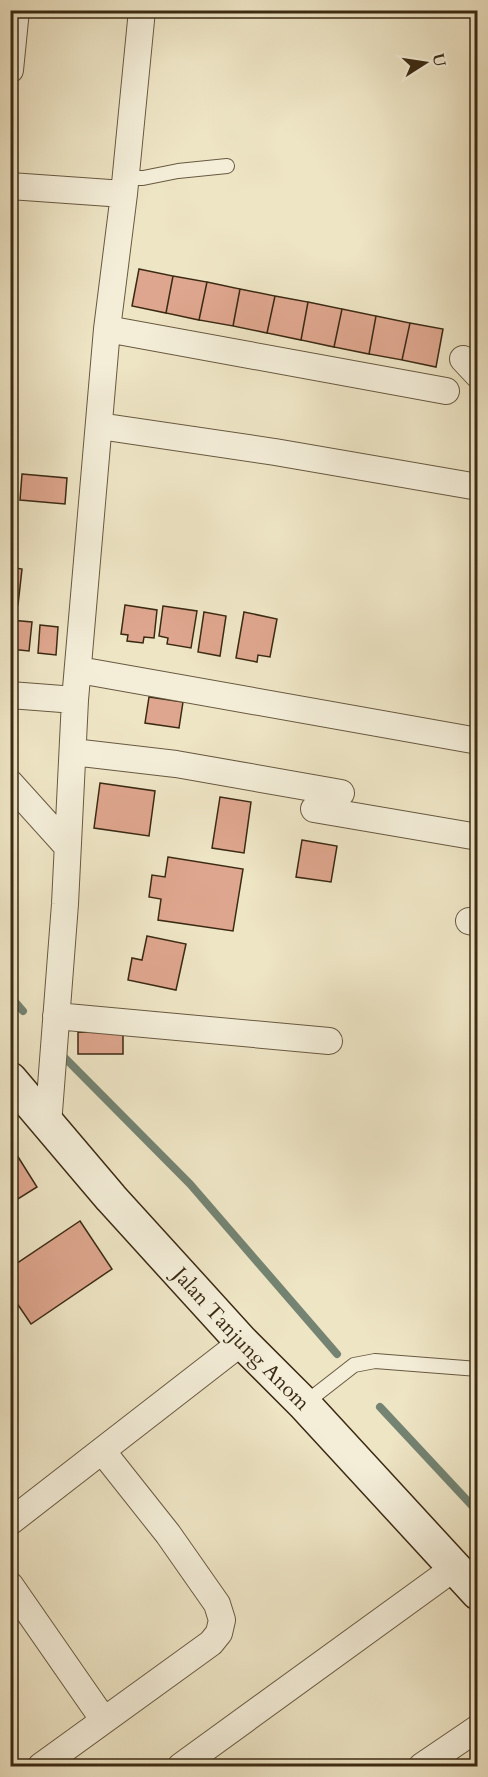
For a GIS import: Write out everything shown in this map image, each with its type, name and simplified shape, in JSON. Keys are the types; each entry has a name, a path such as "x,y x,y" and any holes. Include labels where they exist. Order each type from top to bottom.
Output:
{"main road":[{"name":"Jalan Tanjung Anom","path":"13,1088 242,1342 304,1404 477,1593"}],"street":[{"path":"10,70 16,10"},
{"path":"48,1125 75,700 107,330 125,186 142,10"},
{"path":"10,186 125,186"},
{"path":"107,330 446,391"},
{"path":"99,426 275,452 477,487"},
{"path":"79,670 477,741"},
{"path":"10,695 75,700"},
{"path":"73,752 176,764 341,793"},
{"path":"10,783 66,845"},
{"path":"314,809 477,837"},
{"path":"56,1016 328,1041"},
{"path":"10,1521 103,1452 242,1342"},
{"path":"41,1767 103,1719 211,1643 219,1633 222,1620 217,1604 168,1534 103,1452"},
{"path":"181,1767 454,1568"},
{"path":"10,1584 103,1719"},
{"path":"433,1764 477,1728"}],"lane":[{"path":"125,186 143,178 178,171 226,166"},
{"path":"304,1404 354,1365 375,1361 477,1369"}],"building":[{"path":"139,269 173,276 166,313 132,306"},
{"path":"173,276 207,282 199,320 166,313"},
{"path":"207,282 240,289 233,326 199,320"},
{"path":"240,289 275,296 267,333 233,326"},
{"path":"275,296 308,302 301,340 267,333"},
{"path":"308,302 342,309 334,347 301,340"},
{"path":"342,309 376,316 369,354 334,347"},
{"path":"376,316 410,323 402,360 369,354"},
{"path":"410,323 443,329 436,367 402,360"},
{"path":"22,474 67,478 65,504 20,500"},
{"path":"10,567 22,569 18,605 10,604"},
{"path":"125,605 157,610 154,638 144,637 143,643 127,641 128,635 121,634"},
{"path":"163,606 197,611 191,648 167,644 168,638 159,636"},
{"path":"204,612 226,616 220,656 198,652"},
{"path":"244,612 277,619 270,657 258,655 257,662 236,658"},
{"path":"10,620 32,622 29,651 10,649"},
{"path":"40,625 58,627 56,655 38,653"},
{"path":"149,697 183,702 179,728 145,723"},
{"path":"100,783 155,791 149,836 94,828"},
{"path":"220,797 251,802 244,853 212,848"},
{"path":"302,840 337,846 331,882 296,877"},
{"path":"168,857 243,869 233,931 158,920 161,899 149,897 152,875 165,877"},
{"path":"147,936 186,944 176,990 128,980 132,958 142,960"},
{"path":"78,1032 123,1033 123,1054 78,1054"},
{"path":"15,1152 37,1187 10,1204 10,1155"},
{"path":"80,1221 112,1269 31,1324 10,1293 10,1268"}],"waterway":[{"path":"10,996 23,1011"},
{"path":"62,1055 190,1184 337,1354"},
{"path":"380,1407 478,1512"}]}
